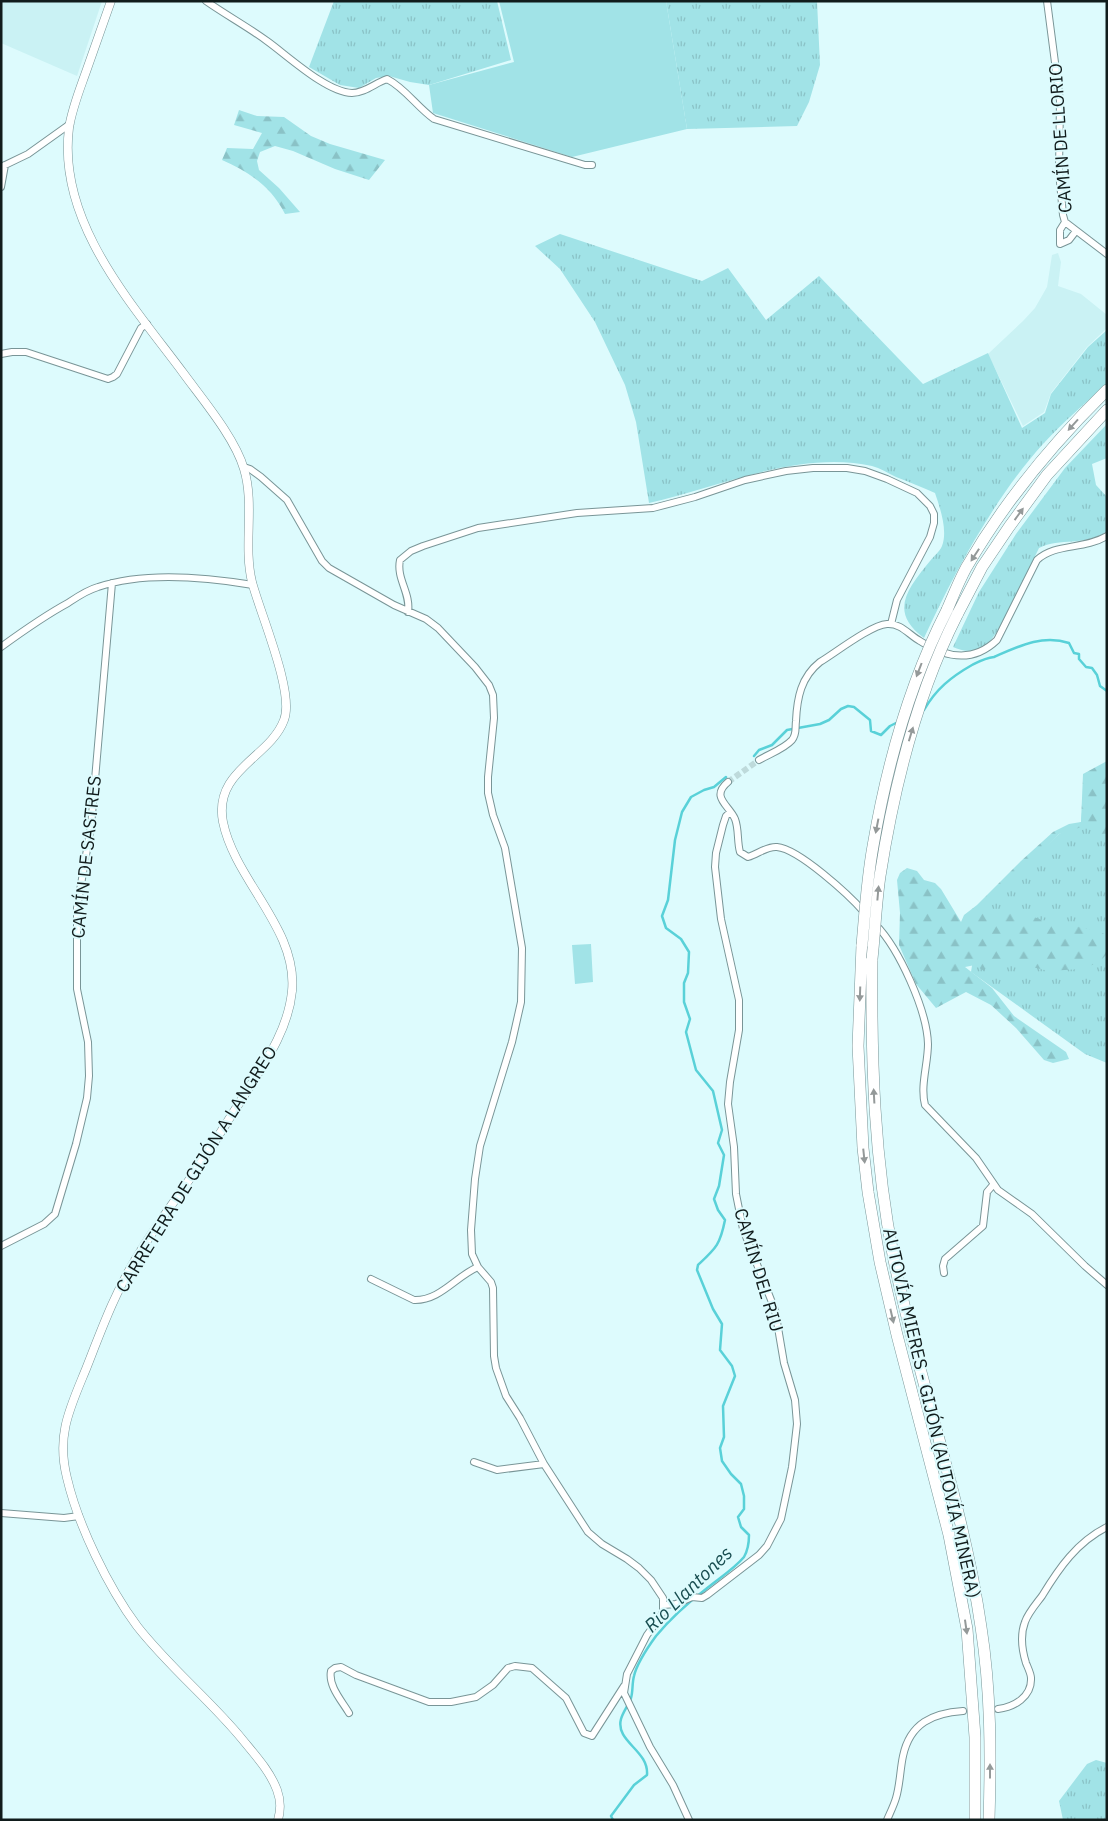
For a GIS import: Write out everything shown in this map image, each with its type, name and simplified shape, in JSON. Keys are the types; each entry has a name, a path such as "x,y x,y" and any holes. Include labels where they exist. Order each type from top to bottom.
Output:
{"highway":[{"path":"952,612 966,568 998,520 1035,468 1074,423 1107,390"},
{"name":"AUTOVÍA MIERES - GIJÓN (AUTOVÍA MINERA)","path":"975,1820 975,1727 967,1629 949,1535 880,1262 868,1192 863,1148 858,1046 862,945 873,847 887,774 914,682 932,639 1047,475 1107,410"},
{"name":"AUTOVÍA MIERES - GIJÓN (AUTOVÍA MINERA)","path":"952,612 924,692 899,775 880,878 872,959 871,1044 877,1147 882,1190 894,1259 910,1331 963,1532 981,1627 989,1707 989,1820"}],"street":[{"name":"CARRETERA DE GIJÓN A LANGREO","path":"111,1 74,104 68,142 70,176 82,218 118,284 228,436 244,467 248,512 248,556 253,585 287,699 286,718 276,734 236,775 226,790 222,809 223,824 231,846 284,943 292,968 292,993 287,1014 276,1043 194,1174 134,1261 114,1300 69,1411 64,1431 62,1458 68,1484 79,1516 116,1594 136,1625 228,1721 271,1776 279,1792 281,1803 278,1820"},
{"path":"206,1 266,40 325,83 342,91 352,93 365,90 387,79 397,84 423,111 434,119 585,165 592,165"},
{"name":"CAMÍN DE LLORIO","path":"1047,1 1059,90 1059,171 1061,202 1065,222 1107,254"},
{"path":"1,187 3,166 28,154 70,124"},
{"path":"1065,222 1060,230 1060,244 1070,240 1076,231"},
{"path":"1,354 26,352 108,379 113,378 117,374 141,328 147,324"},
{"path":"244,467 261,477 287,500 322,561 329,568 408,612 426,619 438,628 475,667 489,685 493,695 494,711 488,792 493,815 506,848 522,948 521,1002 512,1042 480,1146 475,1179 472,1254 478,1267 494,1288 494,1350 500,1380 506,1396 544,1464 588,1532 602,1544 639,1568 661,1592 663,1598 661,1616 647,1635 631,1664 624,1685 592,1736 584,1733 566,1698 532,1668 515,1666 508,1668 493,1685 476,1697 439,1703 429,1702 356,1675 341,1667 335,1668 331,1671 330,1677 333,1687 348,1713"},
{"path":"408,612 408,596 398,567 403,556 411,551 478,528 577,512 652,508 695,497 745,480 786,471 814,468 847,468 865,471 887,479 910,490 925,500 930,506 934,523 930,537 897,600 891,624"},
{"path":"758,760 791,740 795,729 798,695 805,678 812,668 874,628 886,624 896,625 936,650 950,655 976,655 987,650 997,640 1037,560 1044,553 1056,549 1089,544 1107,536"},
{"path":"1,647 38,620 97,587 112,583 165,576 253,585"},
{"name":"CAMÍN DE SASTRES","path":"1,1246 44,1224 55,1214 76,1144 86,1098 89,1076 88,1050 77,989 77,908 91,826 112,583"},
{"path":"728,782 721,788 720,794 736,824 740,852 748,857 774,847 792,852 822,874 861,908 884,933 894,949 909,978 927,1035 928,1045 923,1095 925,1105 966,1146 998,1190 1032,1214 1084,1266 1107,1285"},
{"name":"CAMÍN DEL RIU","path":"663,1605 676,1604 692,1597 702,1598 759,1555 767,1546 781,1519 792,1467 797,1424 795,1400 784,1364 775,1310 743,1229 736,1194 734,1147 728,1104 730,1082 737,1050 740,1010 736,983 720,919 715,867 716,853 723,825 726,816 730,812"},
{"path":"944,1273 945,1259 983,1226 988,1192 994,1185"},
{"path":"371,1279 414,1300 420,1300 446,1289 463,1275 478,1267"},
{"path":"474,1462 497,1470 544,1464"},
{"path":"1,1514 64,1518 79,1516"},
{"path":"998,1709 1016,1704 1029,1689 1031,1678 1023,1654 1022,1642 1025,1621 1063,1562 1082,1543 1107,1527"},
{"path":"624,1685 626,1697 650,1747 673,1785 689,1820"},
{"path":"887,1820 896,1798 903,1754 908,1740 916,1729 929,1718 945,1712 963,1711"}],"shaded area":[{"path":"1,1 102,1 77,76 1,43"},
{"path":"1058,253 1061,262 1058,286 1081,294 1107,315 1107,328 1087,347 1051,393 1044,412 1023,426 988,354 1035,308 1047,287 1052,255"}],"green space":[{"path":"334,1 497,1 511,60 429,85 389,76 376,78 359,88 340,85 309,67"},
{"path":"499,1 666,1 687,129 572,157 433,113 429,85 514,62"},
{"path":"666,1 817,1 820,65 809,102 797,126 687,129"},
{"path":"239,110 257,116 284,117 311,136 330,144 385,160 369,180 275,146 260,152 257,161 259,170 279,188 300,212 285,214 273,195 258,181 222,160 227,148 253,149 262,133 234,125"},
{"path":"560,234 702,281 728,268 766,320 819,276 923,384 988,353 1022,428 1045,413 1051,394 1088,347 1107,330 1107,383 1043,444 1008,488 962,562 924,638 913,628 907,619 904,609 909,590 938,552 944,540 944,526 935,493 872,466 845,462 816,463 788,466 649,503 636,422 625,385 595,322 560,269 535,246"},
{"path":"1107,424 1107,458 1092,464 1096,485 1107,497 1107,531 1090,539 1055,543 1039,548 1005,618 989,642 975,651 953,647 979,592 1016,534 1065,468"},
{"path":"1107,761 1107,841 1097,831 1085,826 1059,834 985,911 1000,916 1010,913 1034,917 1102,933 1107,935 1107,954 1098,963 1080,969 1049,971 1015,963 988,963 984,971 975,965 965,967 992,988 1014,1016 1066,1052 1069,1059 1053,1063 1044,1060 1016,1028 991,1005 966,992 936,1008 916,984 899,945 900,913 897,880 900,873 907,868 917,871 924,880 935,883 941,889 961,922 964,915 977,905 1053,832 1069,824 1081,822 1083,774"},
{"path":"1107,764 1107,1063 1085,1054 971,972 981,908 1059,834 1081,822 1086,773"},
{"path":"591,944 593,982 575,984 572,945"},
{"path":"1096,1760 1107,1763 1107,1820 1063,1820 1059,1801 1087,1764"}],"waterway":[{"name":"Rio Llantones","path":"924,710 939,690 951,679 972,665 1022,645 1040,641 1050,640 1069,643 1074,653 1079,654 1079,659 1086,667 1092,668 1097,675 1100,686 1107,691"},
{"name":"Rio Llantones","path":"754,756 759,750 772,745 787,730 820,724 829,720 841,709 848,706 854,707 870,720 871,731 881,735 890,726 898,722"},
{"name":"Rio Llantones","path":"613,1820 611,1816 634,1785 647,1775 643,1759 627,1740 620,1727 622,1716 631,1698 635,1671 643,1655 667,1623 744,1557 749,1540 749,1535 741,1527 738,1517 744,1509 744,1496 741,1484 722,1461 720,1448 724,1437 723,1406 735,1376 732,1366 720,1350 722,1324 713,1309 697,1270 698,1265 716,1246 725,1220 718,1210 714,1199 719,1186 724,1155 718,1143 722,1130 713,1091 696,1070 686,1032 690,1019 684,1002 684,983 688,973 689,952 681,939 666,928 662,916 668,900 675,840 682,812 691,797 714,787 726,777"}],"tunnel":[{"path":"728,782 759,760"}]}
